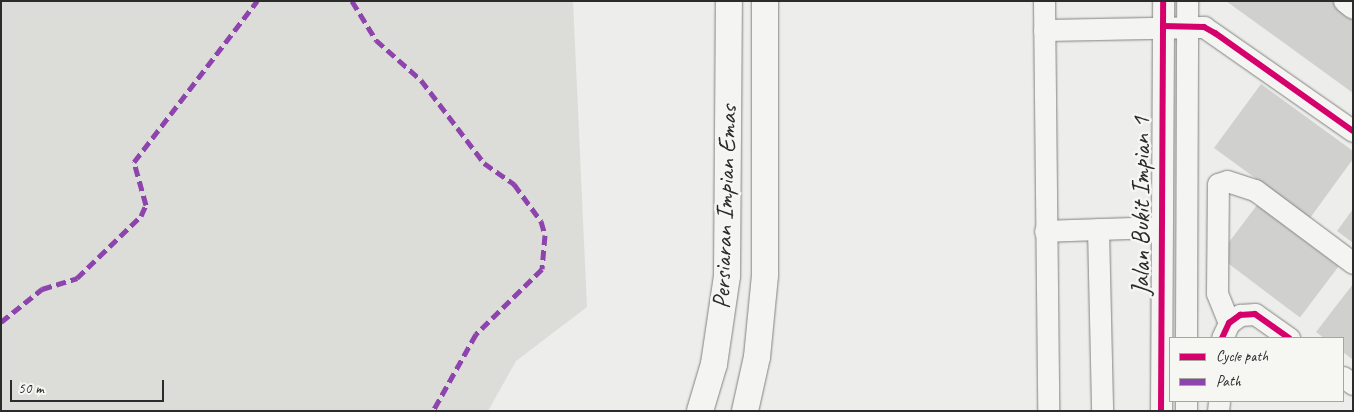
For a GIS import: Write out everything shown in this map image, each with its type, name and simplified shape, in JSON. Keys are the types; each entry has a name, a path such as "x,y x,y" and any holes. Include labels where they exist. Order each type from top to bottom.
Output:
{"main road":[{"name":"Persiaran Impian Emas","path":"700,411 714,364 727,276 729,1"},
{"name":"Persiaran Impian Emas","path":"745,411 757,357 765,275 765,1"}],"street":[{"path":"1044,1 1048,411"},
{"name":"Jalan Bukit Impian 1","path":"1161,411 1160,227 1163,1"},
{"name":"Jalan Bukit Impian 1","path":"1186,337 1187,1"},
{"path":"1344,1 1353,8"},
{"path":"1044,30 1187,26 1215,33 1353,131"},
{"path":"1226,330 1217,293 1218,184 1227,181 1254,190 1353,263"},
{"path":"1045,231 1160,227"},
{"path":"1098,229 1102,411"},
{"path":"1226,330 1240,315 1255,314 1288,337"}],"shaded area":[{"path":"1,1 573,1 587,307 516,361 488,411 1,411"}],"building":[{"path":"1226,1 1339,1 1353,11 1353,93"},
{"path":"1261,84 1353,151 1353,159 1310,218 1214,148"},
{"path":"1257,205 1338,266 1300,317 1218,256"},
{"path":"1353,209 1353,243 1337,231"},
{"path":"1353,284 1353,360 1344,353 1344,337 1323,337 1316,332"}],"marked path":[{"path":"1,322 42,289 77,278 141,216 146,205 134,162 257,1"},
{"path":"352,1 376,40 421,80 484,163 514,184 541,221 545,235 542,269 476,334 433,411"}],"cycle path":[{"path":"1161,411 1163,1"},
{"path":"1163,26 1204,27 1215,33 1353,131"},
{"path":"1222,337 1229,323 1240,315 1255,314 1288,337"}]}
